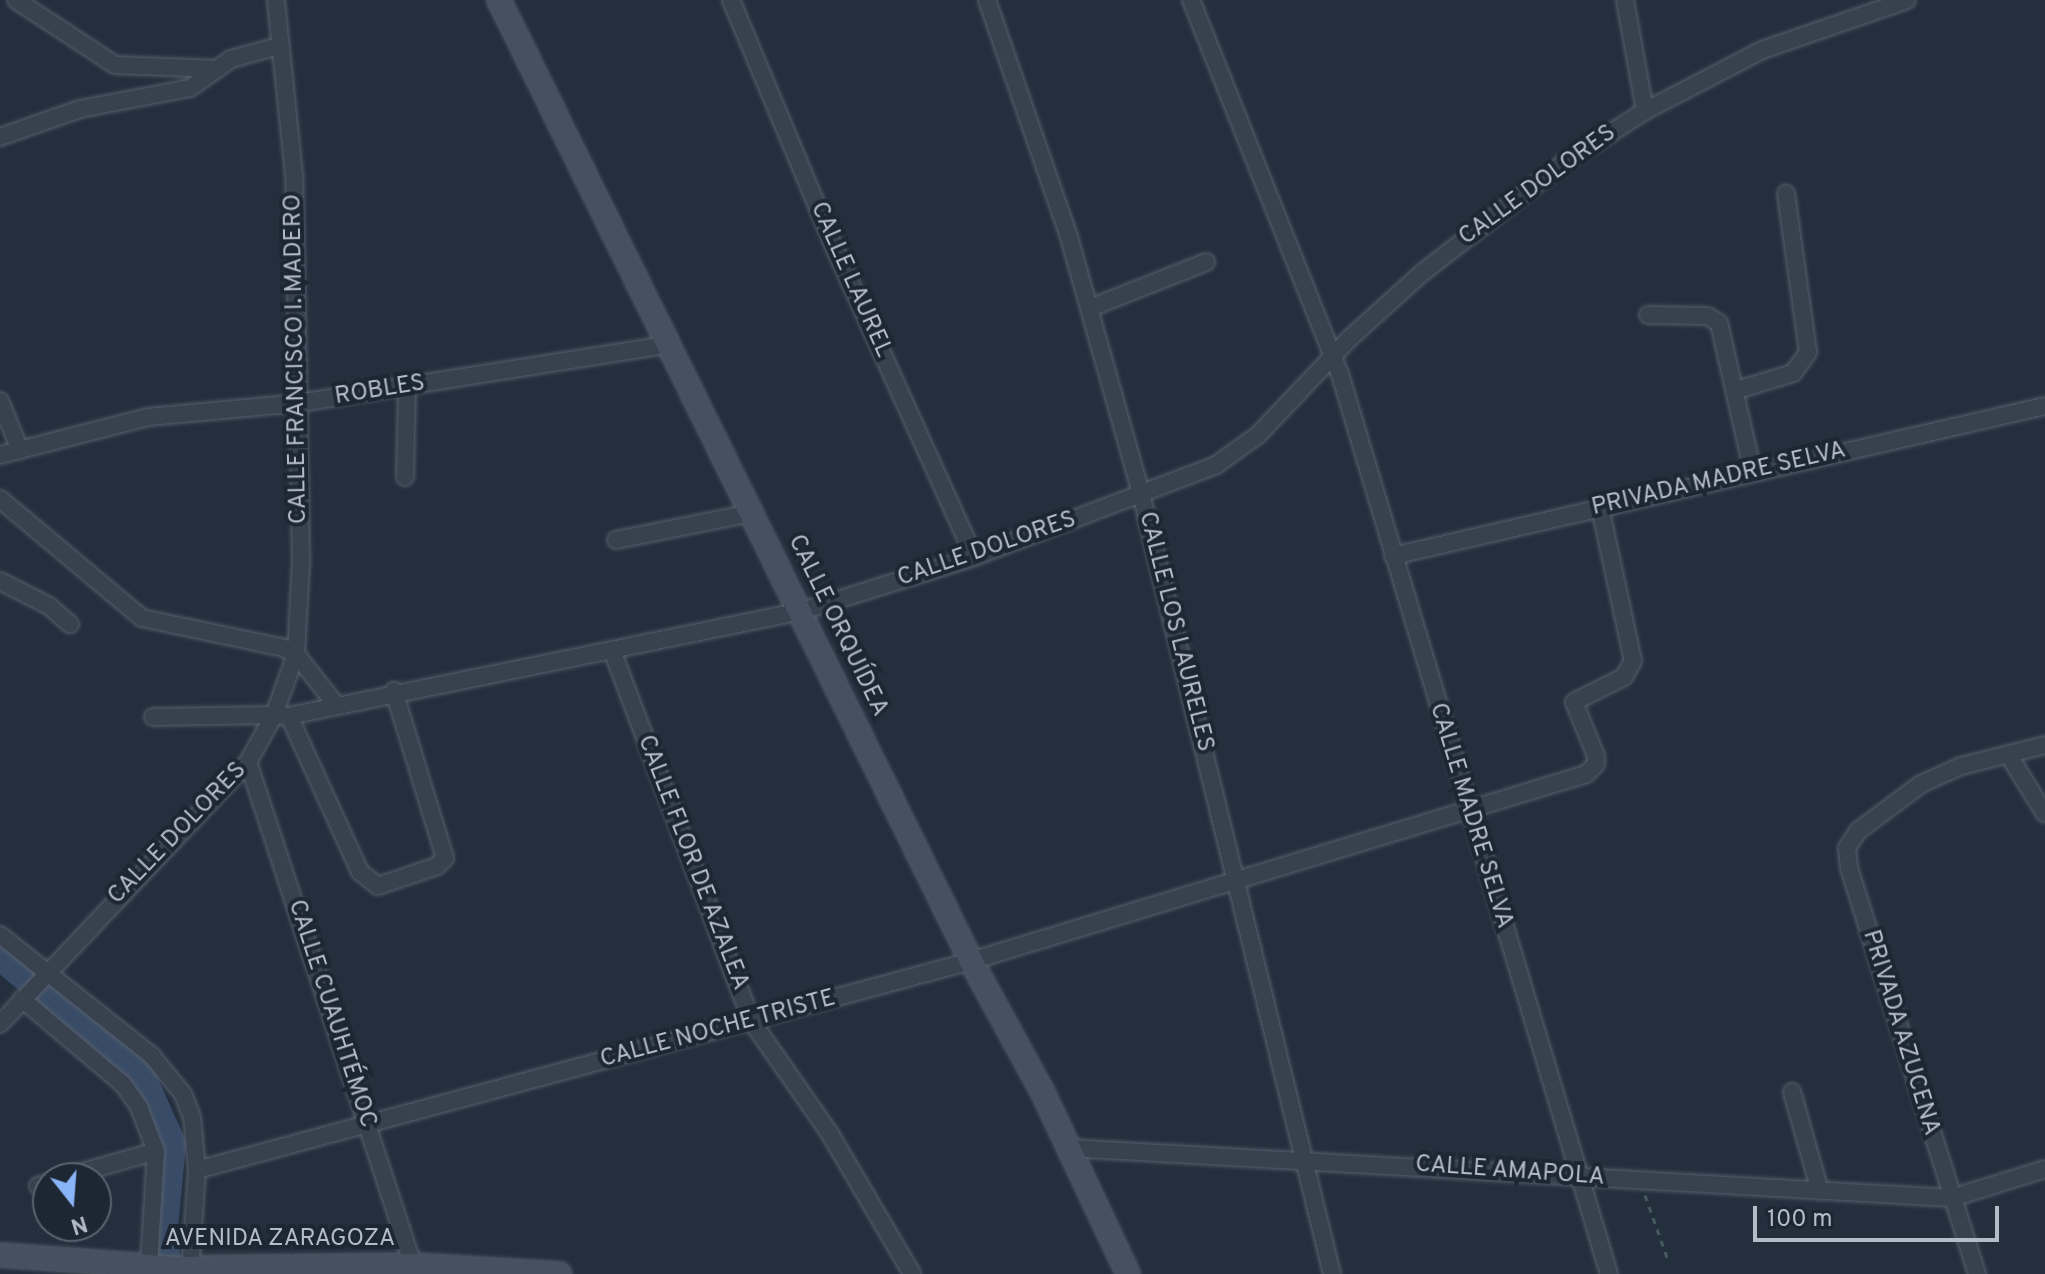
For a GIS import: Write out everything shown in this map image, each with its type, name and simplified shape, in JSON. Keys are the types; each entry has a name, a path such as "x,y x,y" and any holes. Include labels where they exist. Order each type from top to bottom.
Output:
{"street":[{"path":"16,0 115,65 218,69"},
{"name":"CALLE FRANCISCO I. MADERO","path":"276,0 294,175 299,403 296,654 282,715"},
{"name":"CALLE ORQUÍDEA","path":"499,0 666,345 802,611 971,961 1069,1148 1128,1274"},
{"name":"CALLE LAUREL","path":"731,0 837,253 974,557"},
{"name":"CALLE LOS LAURELES","path":"987,0 1090,308 1141,494 1332,1274"},
{"path":"1191,0 1332,359"},
{"path":"1625,0 1645,111"},
{"name":"CALLE DOLORES","path":"0,1024 43,974 248,762 282,715 802,611 974,557 1141,494 1237,452 1332,359 1482,223 1645,111 1762,50 1907,0"},
{"path":"0,137 80,109 190,88 249,52 279,46"},
{"path":"1737,390 1793,373 1808,352 1786,194"},
{"path":"1090,308 1206,262"},
{"path":"1648,315 1714,319 1722,330 1753,473"},
{"name":"ROBLES","path":"0,455 148,417 299,403 666,345"},
{"name":"CALLE MADRE SELVA","path":"1332,359 1609,1274"},
{"path":"405,477 407,387"},
{"path":"0,401 20,450"},
{"name":"PRIVADA MADRE SELVA","path":"1393,556 2045,406"},
{"path":"0,499 142,618 296,654 336,705"},
{"name":"CALLE NOCHE TRISTE","path":"197,1170 971,961 1586,774 1596,764 1574,702 1624,677 1633,661 1600,507"},
{"path":"616,540 751,513"},
{"path":"0,581 70,624"},
{"name":"CALLE FLOR DE AZALEA","path":"612,650 752,1022 830,1134 912,1274"},
{"path":"153,717 282,715 367,882 378,886 437,866 444,852 394,691"},
{"path":"2045,745 2008,754 2045,814"},
{"name":"PRIVADA AZUCENA","path":"1977,1274 1849,868 1849,841 1891,804 1961,766 2008,754"},
{"name":"CALLE CUAUHTÉMOC","path":"248,762 413,1265"},
{"path":"0,935 43,974 173,1076 192,1117 197,1170 173,1269"},
{"path":"26,995 123,1084 139,1107 156,1151 173,1269"},
{"path":"1792,1092 1820,1191"},
{"name":"CALLE AMAPOLA","path":"1069,1148 1952,1198"},
{"path":"112,1164 156,1151"},
{"path":"1952,1198 2045,1169"},
{"name":"AVENIDA ZARAGOZA","path":"0,1255 87,1268 413,1265 560,1274"}],"path":[{"path":"1639,1180 1667,1257"}],"waterway":[{"path":"0,955 138,1070 171,1144 163,1227 166,1274"}]}
